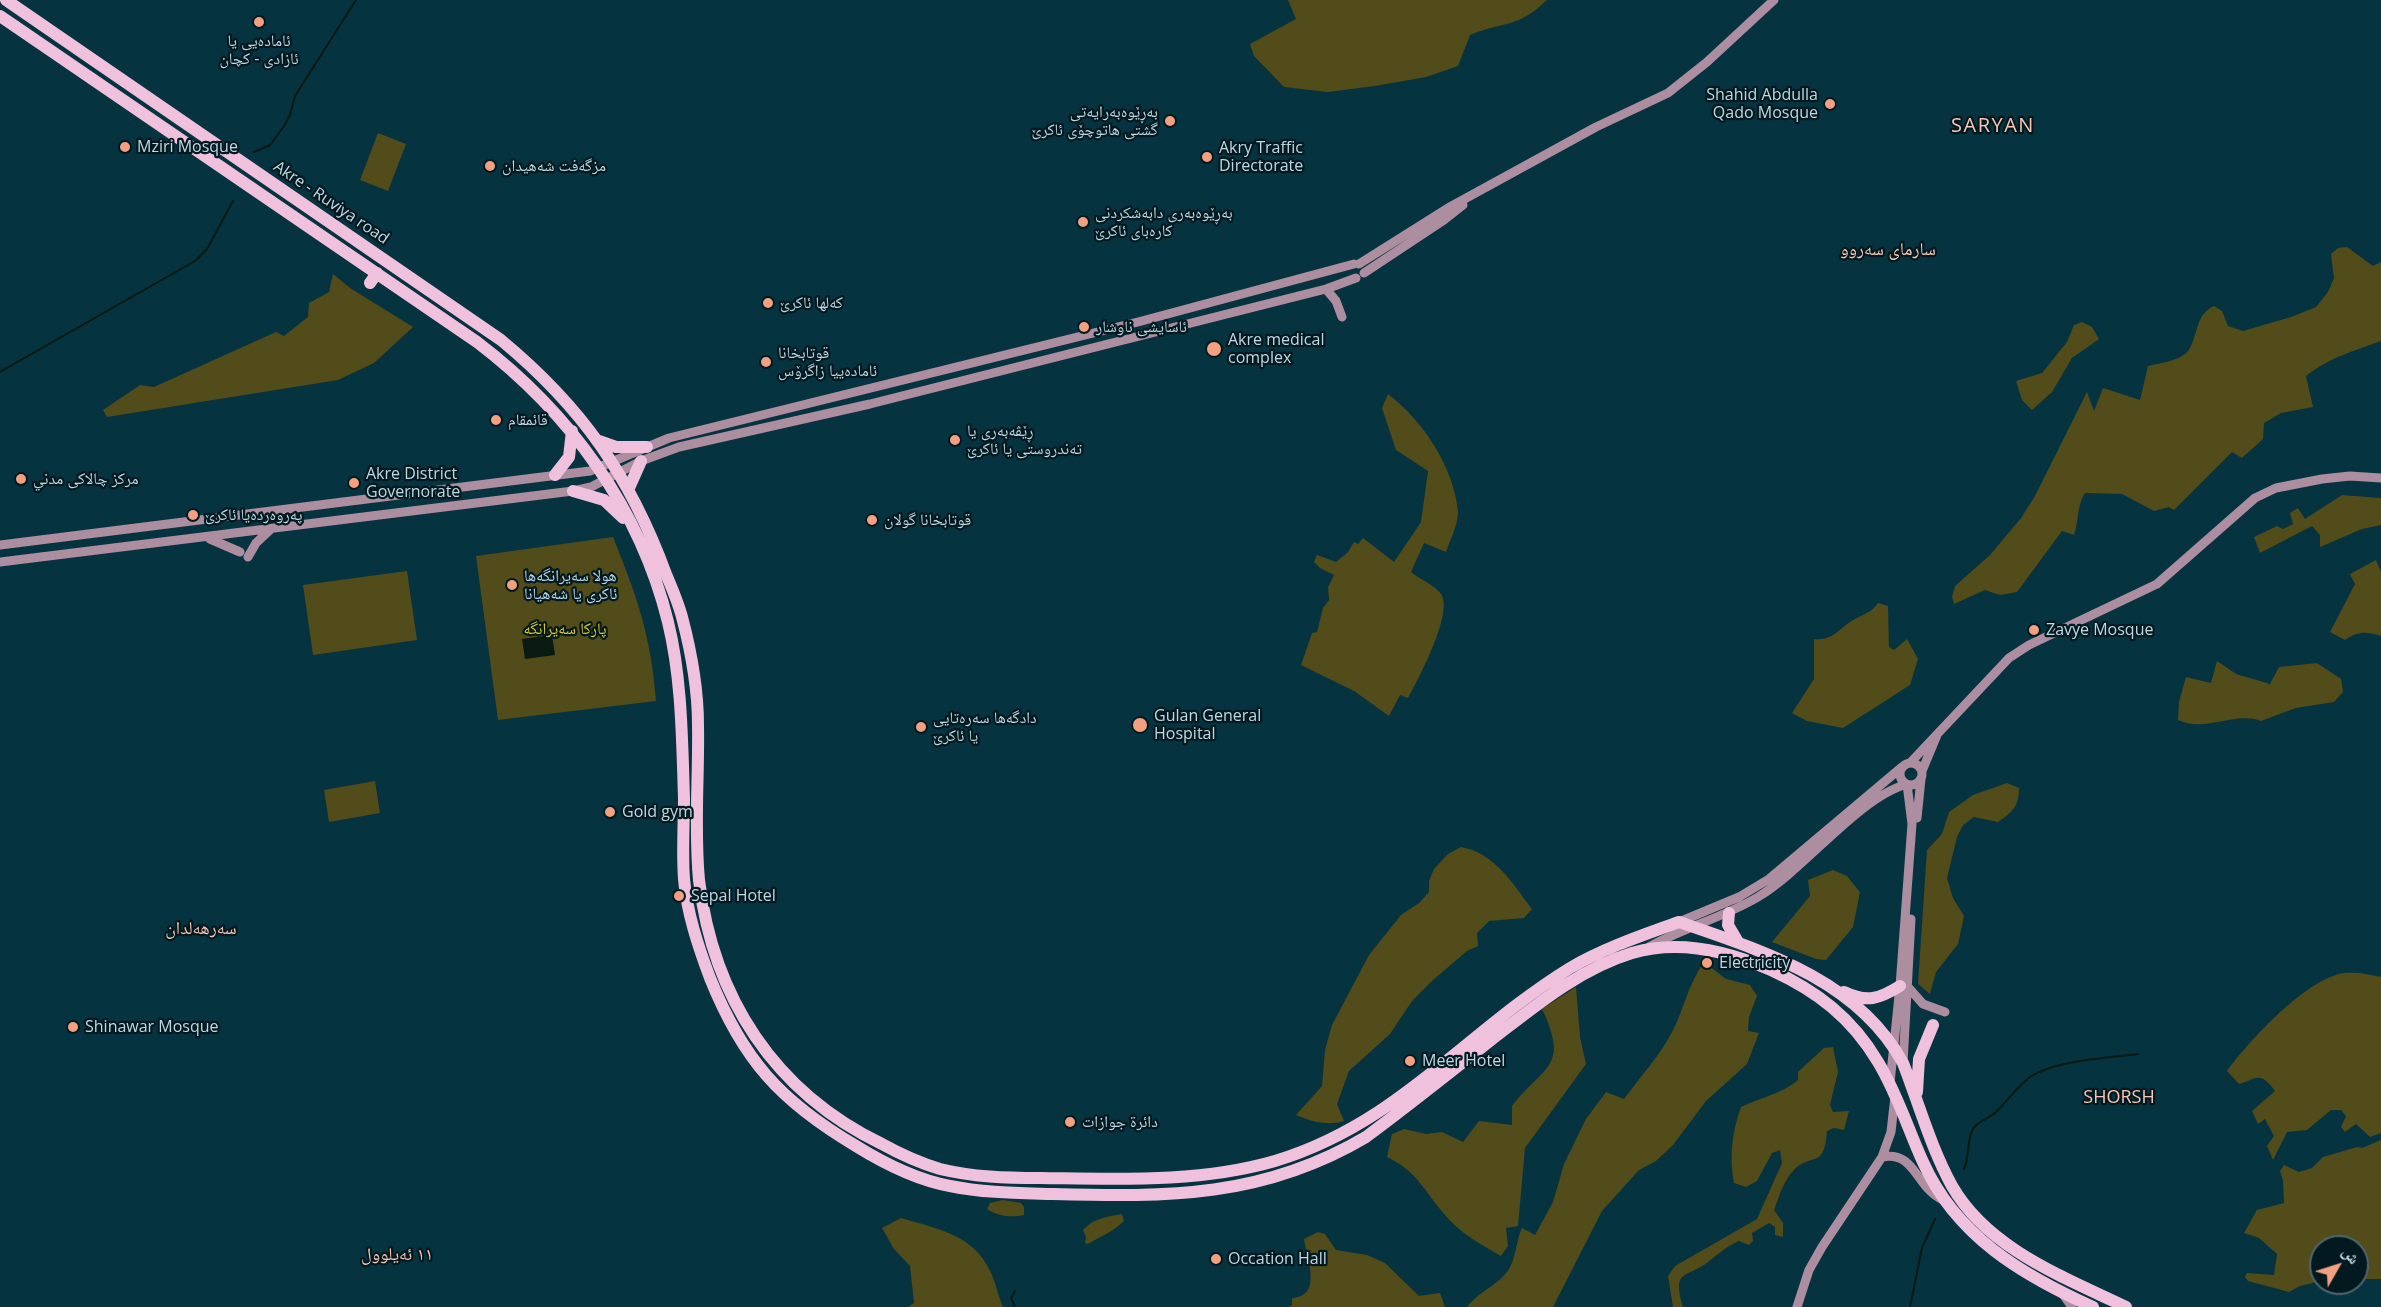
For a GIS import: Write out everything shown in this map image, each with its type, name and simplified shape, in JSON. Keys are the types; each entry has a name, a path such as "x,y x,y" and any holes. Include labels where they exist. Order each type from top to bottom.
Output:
{"highway":[{"name":"Akre - Ruviya road","path":"6,0 501,340 556,390 597,440 629,488 649,526 681,614 691,657 698,720 699,873 703,908 721,970 747,1027 767,1053 822,1109 865,1136 938,1168 980,1176 1060,1178 1200,1176 1269,1163 1306,1151 1349,1131 1386,1109 1518,1005 1572,967 1617,946 1686,926"},
{"name":"Akre - Ruviya road","path":"0,16 374,278 500,359 525,380 572,431 603,473 630,525 656,582 668,621 679,687 684,876 687,902 705,964 735,1033 764,1074 801,1111 878,1160 950,1186 997,1192 1132,1196 1215,1191 1266,1180 1317,1164 1366,1137 1571,981 1614,960 1644,950 1693,947 1719,951 1760,965 1815,992 1856,1031 1878,1061 1890,1083 1924,1164 1944,1200 1978,1239 2009,1263 2062,1293 2093,1307"},
{"path":"555,476 569,457 572,431"},
{"path":"597,440 616,447 647,447"},
{"path":"629,488 640,461"},
{"path":"573,491 604,500 630,525"},
{"path":"1729,913 1728,925 1738,942"},
{"path":"1686,926 1738,942 1807,972 1830,986 1875,1025 1894,1047 1903,1063 1953,1187 1978,1220 2030,1260 2126,1307"},
{"path":"1686,926 1693,947"},
{"path":"1830,986 1867,1000 1885,996 1904,987"},
{"path":"1917,1102 1918,1059 1933,1025"},
{"path":"1058,1194 1060,1178"}],"street":[{"path":"0,545 48,541 555,476 603,473 647,447 669,438 1138,322 1357,264 1448,208 1596,127 1668,93 1707,62 1774,0"},
{"path":"616,467 679,447 870,404 1326,289 1360,276 1444,220 1471,197"},
{"path":"1357,264 1350,272 1360,276"},
{"path":"1326,289 1336,301 1342,317"},
{"path":"866,389 870,404"},
{"path":"0,562 573,491 591,487 603,473"},
{"path":"1644,950 1769,879 1906,765 2009,658 2029,645 2157,584 2255,498 2276,488 2322,479 2350,476 2381,478"},
{"path":"419,493 421,510"},
{"path":"201,538 224,543 244,555 271,529"},
{"path":"48,541 51,557"},
{"path":"1890,1083 1904,987 1921,775 1937,735"},
{"path":"1906,765 1916,764 1921,775"},
{"path":"1903,1063 1911,824 1907,784 1900,777 1906,765"},
{"path":"1686,926 1729,913 1782,881 1879,796 1907,784 1913,784 1921,775"},
{"path":"1904,987 1923,1004 1945,1011"},
{"path":"1797,1307 1809,1270 1822,1247 1882,1157 1891,1132 1895,1096"},
{"path":"1882,1157 1894,1155 1904,1158 1929,1190 1944,1200"},
{"path":"2062,1293 2072,1307"}],"green space":[{"path":"1288,0 1547,0 1527,16 1470,35 1458,66 1426,77 1328,92 1284,87 1254,56 1250,44 1296,19"},
{"path":"378,133 406,144 388,191 360,180"},
{"path":"2347,247 2373,266 2381,262 2381,341 2333,359 2306,376 2313,407 2281,413 2264,423 2263,439 2242,458 2232,452 2174,510 2169,507 2154,511 2122,494 2085,493 2074,535 2062,531 2017,592 2000,595 1985,590 1954,604 1952,597 1955,586 1990,555 2021,518 2035,496 2087,392 2094,411 2103,388 2140,400 2148,366 2170,361 2188,351 2203,314 2214,306 2222,311 2228,326 2243,331 2316,307 2328,292 2334,278 2331,254 2338,248"},
{"path":"333,274 350,288 413,327 374,363 338,380 107,417 103,410 140,385 154,387 276,332 284,336 308,317 309,303 329,292"},
{"path":"2082,322 2092,327 2099,339 2072,358 2052,392 2032,410 2022,400 2016,381 2042,373 2067,342 2074,325"},
{"path":"1388,394 1413,418 1435,446 1450,478 1458,512 1446,552 1424,543 1411,572 1441,594 1444,603 1443,615 1433,646 1413,689 1408,698 1400,695 1389,716 1354,691 1301,665 1312,633 1317,632 1323,608 1329,600 1328,587 1334,575 1314,562 1317,555 1336,562 1348,552 1354,542 1358,544 1363,538 1394,562 1421,522 1428,471 1396,450 1382,408"},
{"path":"2342,495 2381,498 2381,525 2362,529 2320,547 2320,535 2312,526 2260,553 2254,537 2277,526 2283,529 2293,524 2290,513 2298,508 2305,519"},
{"name":"پارکا سەیرانگه","path":"613,537 647,636 656,701 498,720 476,556"},
{"path":"2376,560 2381,572 2381,636 2362,633 2345,640 2330,632 2355,584 2350,574"},
{"path":"407,571 417,640 313,655 303,585"},
{"path":"1878,603 1888,606 1889,647 1894,650 1907,639 1918,659 1910,685 1843,728 1807,721 1792,713 1814,679 1814,639 1832,636 1850,622 1870,611"},
{"path":"2217,661 2236,674 2270,684 2279,667 2317,663 2341,679 2343,692 2334,702 2296,708 2261,721 2241,718 2199,724 2178,720 2179,702 2186,677 2211,683"},
{"path":"375,781 380,813 329,822 324,790"},
{"path":"2007,783 2019,788 2018,800 2011,812 1998,822 1974,817 1963,825 1957,837 1947,878 1953,898 1964,916 1958,944 1936,972 1930,994 1918,984 1927,850 1942,834 1949,812 1973,795"},
{"path":"1461,847 1473,850 1493,863 1510,880 1532,909 1524,918 1489,921 1477,933 1478,946 1467,951 1433,980 1412,1001 1390,1034 1349,1071 1337,1104 1344,1121 1320,1122 1296,1115 1322,1086 1325,1050 1332,1025 1369,955 1401,915 1419,903 1429,892 1429,881 1434,869 1448,854"},
{"path":"1833,870 1847,876 1860,892 1853,927 1826,960 1816,959 1772,942 1810,896 1808,880"},
{"path":"1704,962 1726,979 1750,985 1757,996 1749,1017 1748,1031 1759,1033 1747,1064 1706,1101 1673,1145 1656,1161 1639,1170 1602,1211 1553,1307 1467,1307 1505,1275 1513,1260 1522,1228 1535,1235 1553,1202 1564,1164 1586,1119 1606,1092 1624,1099 1655,1059 1671,1034 1694,979"},
{"path":"2360,973 2381,977 2381,1133 2370,1137 2356,1124 2345,1132 2341,1127 2346,1116 2341,1110 2331,1110 2307,1130 2287,1132 2273,1160 2267,1146 2274,1136 2265,1119 2258,1124 2252,1111 2275,1091 2262,1078 2254,1078 2239,1084 2227,1071 2262,1030 2307,990 2339,974"},
{"path":"1576,987 1580,1037 1586,1064 1525,1148 1518,1226 1506,1228 1508,1246 1501,1256 1457,1227 1406,1169 1387,1157 1392,1134 1404,1129 1426,1134 1442,1132 1463,1142 1479,1121 1512,1125 1512,1106 1543,1073 1553,1055 1554,1043 1542,1009"},
{"path":"1833,1047 1838,1072 1830,1105 1833,1112 1849,1111 1844,1130 1834,1128 1827,1131 1820,1156 1800,1165 1784,1185 1774,1210 1783,1223 1783,1237 1775,1235 1775,1227 1769,1223 1752,1233 1753,1241 1749,1245 1739,1241 1683,1276 1679,1286 1683,1307 1673,1307 1668,1276 1675,1266 1757,1219 1782,1163 1780,1150 1772,1153 1757,1181 1746,1187 1734,1183 1732,1145 1741,1107 1792,1085 1798,1080 1798,1072 1824,1048"},
{"path":"2381,1140 2381,1279 2369,1279 2369,1235 2309,1235 2309,1284 2289,1292 2248,1281 2245,1277 2247,1273 2274,1275 2277,1254 2259,1238 2244,1233 2257,1210 2284,1203 2283,1180 2280,1171 2284,1165 2299,1172 2312,1168 2323,1157 2357,1147 2362,1148"},
{"path":"1003,1200 1021,1203 1024,1207 1024,1215 1005,1216 987,1209 990,1203"},
{"path":"1122,1214 1124,1221 1120,1225 1088,1244 1085,1243 1086,1237 1083,1230 1087,1226 1101,1219"},
{"path":"901,1218 944,1231 968,1244 987,1265 1003,1307 908,1307 914,1303 910,1266 894,1249 882,1228"},
{"path":"1318,1232 1325,1234 1336,1250 1367,1255 1385,1263 1419,1296 1440,1293 1445,1307 1288,1307 1292,1305 1292,1298 1302,1296 1310,1284 1310,1266 1304,1239"}],"shaded area":[{"path":"552,635 555,655 525,659 522,639"}],"waterway":[{"path":"254,152 270,145 284,126 290,115 295,96 356,0"},
{"path":"0,372 195,261 207,249 233,201"},
{"path":"1964,1169 1973,1129 1995,1113 2030,1077 2067,1063 2138,1054"},
{"path":"1910,1307 1922,1248 1935,1219"},
{"path":"1015,1291 1011,1298 1015,1307"}],"place":[{"name":"ئامادەیی یا ئازادی - کچان","path":"259,22"},
{"name":"Shahid Abdulla Qado Mosque","path":"1830,104"},
{"name":"بەڕێوەبەرایەتی گشتی هاتوچۆی ئاکرێ","path":"1170,121"},
{"name":"Mziri Mosque","path":"125,147"},
{"name":"Akry Traffic Directorate","path":"1207,157"},
{"name":"مزگەفت شه‌هيدان","path":"490,166"},
{"name":"بەڕێوەبەری دابەشکردنی کارەبای ئاکرێ","path":"1083,222"},
{"name":"کەلها ئاکرێ","path":"768,303"},
{"name":"ئاسايشى ناوشار","path":"1084,327"},
{"name":"Akre medical complex","path":"1214,349"},
{"name":"قوتابخانا ئامادەییا زاگرۆس","path":"766,362"},
{"name":"قائمقام","path":"496,420"},
{"name":"ڕێڤەبەری یا تەندروستی یا ئاکرێ","path":"955,440"},
{"name":"مركز چالاکى مدني","path":"21,479"},
{"name":"Akre District Governorate","path":"354,483"},
{"name":"پەروەردەیا ئاكرێ","path":"193,515"},
{"name":"قوتابخانا گولان","path":"872,520"},
{"name":"هولا سەیرانگەها ئاکری یا شەهیانا","path":"512,585"},
{"name":"Zavye Mosque","path":"2034,630"},
{"name":"Gulan General Hospital","path":"1140,725"},
{"name":"دادگەها سەرەتایی یا ئاکرێ","path":"921,727"},
{"name":"Gold gym","path":"610,812"},
{"name":"Sepal Hotel","path":"679,896"},
{"name":"Electricity","path":"1707,963"},
{"name":"Shinawar Mosque","path":"73,1027"},
{"name":"Meer Hotel","path":"1410,1061"},
{"name":"دائرة جوازات","path":"1070,1122"},
{"name":"Occation Hall","path":"1216,1259"}],"district":[{"name":"SARYAN","path":"1993,126"},
{"name":"سارمای سەروو","path":"1888,250"},
{"name":"سەرهەلدان","path":"201,929"},
{"name":"SHORSH","path":"2119,1098"},
{"name":"١١ ئەیلوول","path":"397,1255"}]}
